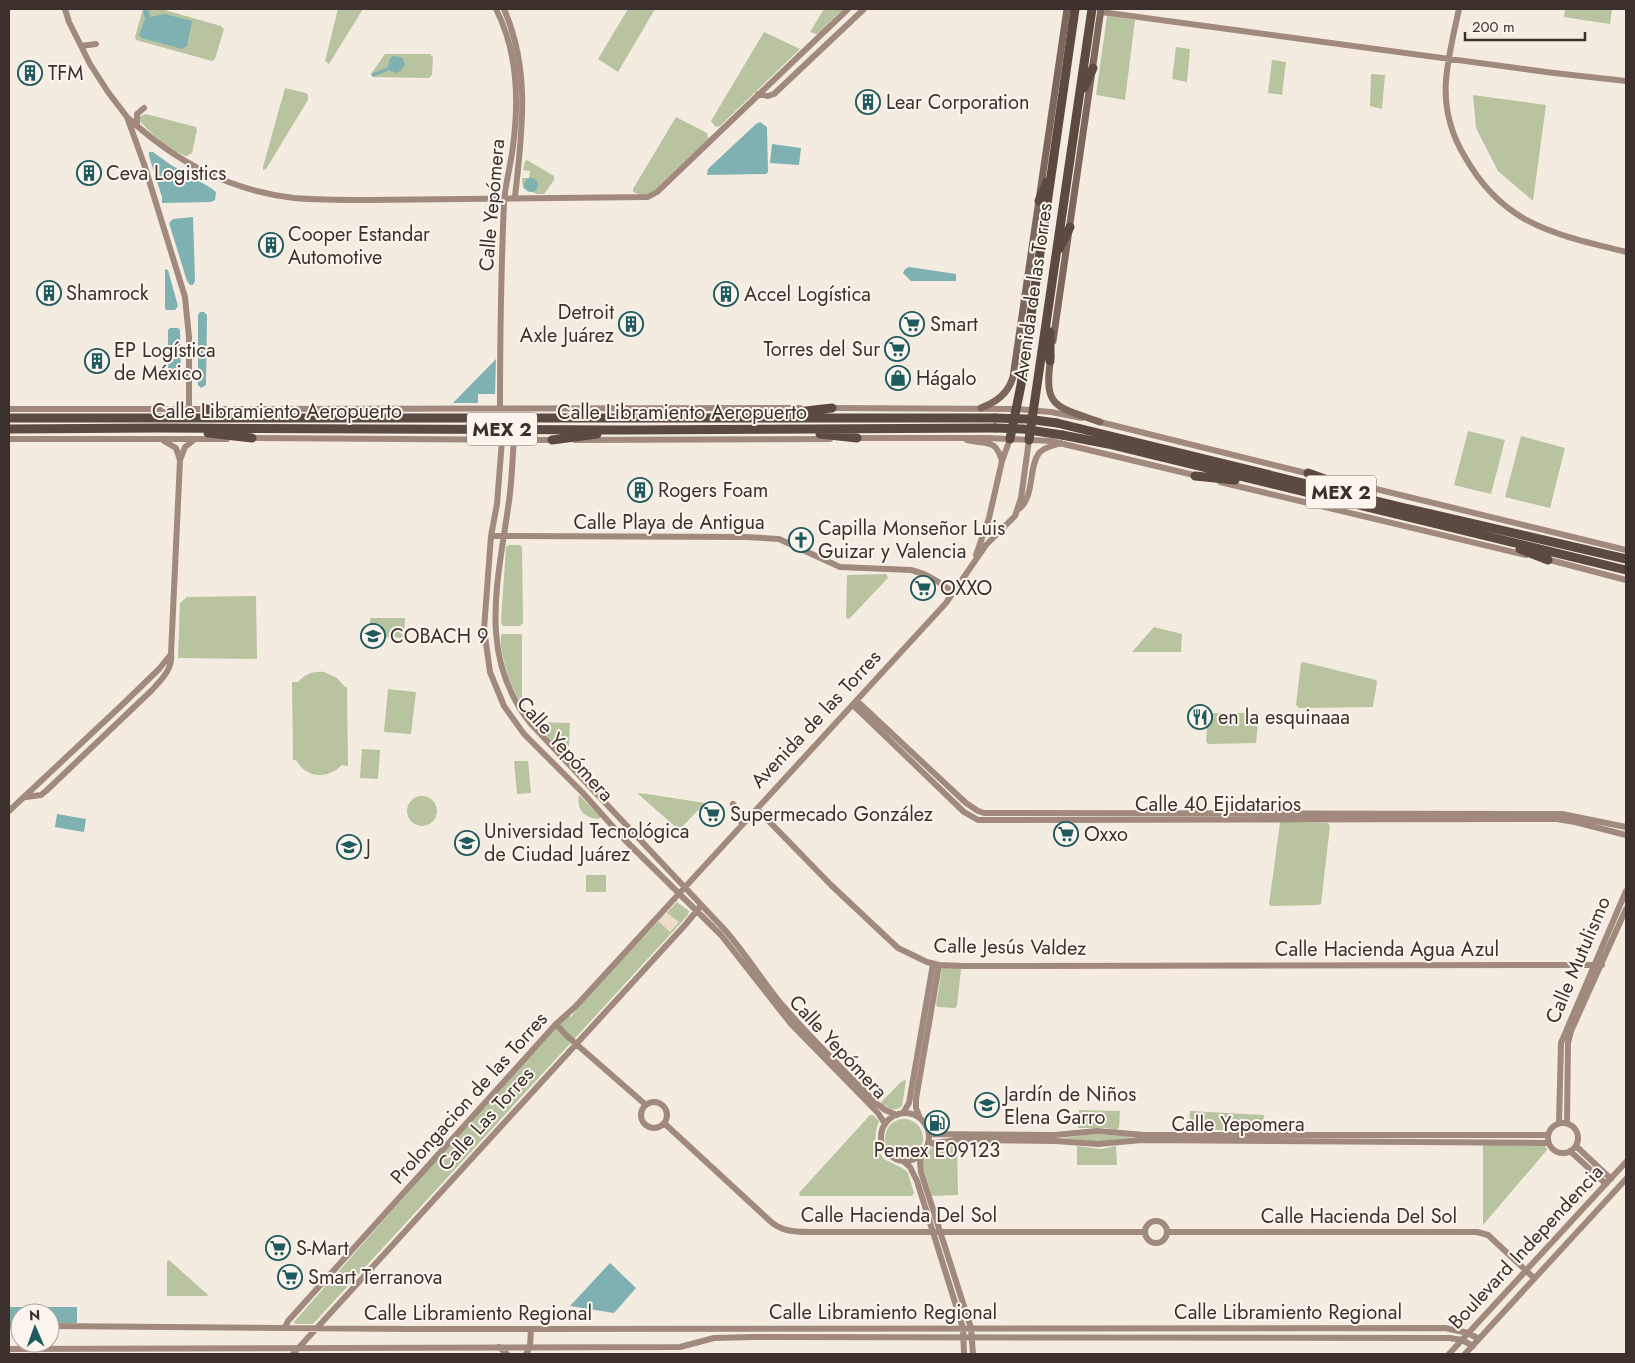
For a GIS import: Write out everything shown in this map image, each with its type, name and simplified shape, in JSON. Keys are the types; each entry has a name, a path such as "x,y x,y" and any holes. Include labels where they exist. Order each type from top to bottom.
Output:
{"highway":[{"path":"1069,9 1070,18 1073,23"},
{"name":"Avenida de las Torres","path":"1010,439 1021,386 1076,9"},
{"name":"Avenida de las Torres","path":"1029,440 1077,105 1094,10"},
{"path":"1077,105 1093,68"},
{"path":"1060,115 1068,122 1076,120"},
{"path":"1056,143 1065,143 1071,148"},
{"path":"1039,201 1052,170"},
{"path":"1056,256 1070,227"},
{"path":"1025,292 1033,300"},
{"path":"1050,302 1050,362"},
{"path":"1021,386 1027,393 1036,393"},
{"path":"767,418 832,408"},
{"path":"206,409 280,417"},
{"name":"Calle Libramiento Aeropuerto","path":"9,418 767,418 996,413"},
{"name":"MEX 2","path":"996,413 1057,423 1401,507 1626,559"},
{"path":"158,428 252,438"},
{"name":"Calle Libramiento Aeropuerto","path":"9,429 633,430 995,428 1023,429 1062,439"},
{"path":"772,429 857,438"},
{"path":"552,440 633,430"},
{"name":"MEX 2","path":"1062,439 1108,444 1626,570"},
{"path":"1308,473 1401,507"},
{"path":"1195,476 1268,483"},
{"path":"1490,536 1548,560"},
{"path":"1595,552 1626,552"}],"main road":[{"name":"Avenida de las Torres","path":"981,408 998,400 1010,385 1069,9"},
{"name":"Avenida de las Torres","path":"1094,10 1093,68 1050,362 1048,387 1051,397 1063,408 1100,422"}],"street":[{"path":"65,9 90,64 108,92 128,117 148,136 175,156 207,174 255,190 293,198 324,200 651,196 848,9"},
{"name":"Calle Yepómera","path":"496,9 509,47 516,81 514,144 505,197 500,297 500,408"},
{"name":"Calle Yepómera","path":"504,9 517,46 522,76 524,108 515,197"},
{"path":"758,94 768,96 774,94 864,9"},
{"path":"1459,9 1449,58 1446,95 1455,140 1472,170 1483,186 1523,220 1568,238 1626,252"},
{"path":"1094,10 1554,73 1626,81"},
{"path":"81,46 96,44"},
{"path":"138,126 137,114 144,108"},
{"path":"128,117 184,297 189,337 189,409"},
{"path":"138,147 148,136"},
{"path":"9,409 981,408 996,413 1017,409 1034,410 1100,422 1626,552"},
{"path":"1051,412 1047,418 1044,432 1051,441"},
{"path":"989,438 999,433 1002,429 996,413"},
{"path":"956,437 995,445 999,450 1002,461"},
{"path":"9,439 678,440 956,437 1051,441 1062,439 1195,476 1626,580"},
{"name":"Avenida de las Torres","path":"973,563 992,510 1002,461 1010,439"},
{"path":"1018,510 1023,506 1026,499 1038,455 1062,439"},
{"path":"157,440 174,446 180,460"},
{"path":"26,796 43,794 152,690 169,669 172,661 180,460 185,447 195,440"},
{"name":"Calle Yepómera","path":"502,440 497,504 491,536 484,629 490,672 504,706 524,734 721,935 741,958 791,1024 878,1113 885,1124"},
{"name":"Calle Yepómera","path":"514,440 510,498 503,537 496,610 496,641 502,672 510,693 531,724 745,954 795,1019 876,1103 885,1110 900,1114"},
{"name":"Avenida de las Torres","path":"679,894 954,593 990,539 1011,520 1018,510 1029,440"},
{"name":"Calle Playa de Antigua","path":"491,536 745,537 779,539 840,566 921,572 939,581 954,593"},
{"path":"9,811 159,669 171,654"},
{"name":"Calle 40 Ejidatarios","path":"855,703 978,812 1562,814 1626,835"},
{"path":"733,804 740,816 742,826"},
{"name":"Calle Jesús Valdez","path":"757,809 890,942 907,953 936,964 1172,965"},
{"name":"Calle 40 Ejidatarios","path":"1600,825 1626,827"},
{"name":"Calle Mutulismo","path":"1598,965 1626,891"},
{"name":"Prolongacion de las Torres","path":"286,1327 288,1321 556,1024 575,1007 679,894"},
{"path":"698,911 699,904"},
{"name":"Calle Mutulismo","path":"1563,1123 1565,1043 1569,1028 1626,909"},
{"name":"Calle Las Torres","path":"295,1352 698,911"},
{"path":"936,964 909,1103 900,1114 885,1124 882,1135 884,1147 891,1156 902,1160 913,1172 971,1328 973,1354"},
{"path":"936,964 916,1099 916,1108 920,1118 928,1128 929,1134 928,1144 922,1154 920,1172 963,1328 964,1354"},
{"name":"Calle Hacienda Agua Azul","path":"1172,965 1598,965"},
{"path":"556,1024 646,1105"},
{"path":"654,1102 662,1104 667,1111 664,1123 653,1128 646,1124 642,1116 643,1108 646,1105 654,1102"},
{"path":"900,1114 909,1113 920,1118"},
{"name":"Calle Hacienda Del Sol","path":"664,1123 770,1221 781,1228 809,1232 1144,1232"},
{"path":"1563,1123 1573,1127 1577,1134 1576,1146 1570,1151 1559,1152 1552,1149 1548,1143 1548,1134 1551,1128 1563,1123"},
{"name":"Calle Yepomera","path":"929,1134 1055,1135 1097,1130 1144,1135 1548,1134"},
{"name":"Calle Yepomera","path":"928,1144 957,1140 1056,1141 1098,1144 1142,1140 1548,1143"},
{"path":"1576,1146 1608,1181"},
{"path":"1570,1151 1608,1181"},
{"path":"902,1160 913,1159 922,1154"},
{"name":"Boulevard Independencia","path":"1449,1354 1626,1162"},
{"name":"Boulevard Independencia","path":"1465,1354 1626,1179"},
{"path":"1156,1220 1164,1224 1167,1232 1163,1240 1156,1243 1148,1240 1144,1232 1147,1224 1156,1220"},
{"name":"Calle Hacienda Del Sol","path":"1167,1232 1477,1232 1488,1235 1534,1278"},
{"name":"Calle Libramiento Regional","path":"60,1326 531,1329 1445,1328 1468,1333 1479,1339"},
{"path":"526,1354 530,1347 531,1329"},
{"name":"Calle Libramiento Regional","path":"9,1350 295,1352 498,1347 680,1347 714,1338 1450,1338 1462,1340 1472,1346"},
{"path":"498,1347 507,1354"}],"green space":[{"path":"143,9 161,9 221,26 224,29 215,59 212,61 136,40 135,37"},
{"path":"338,9 363,9 329,64 325,61"},
{"path":"628,9 655,9 618,72 598,59"},
{"path":"824,9 843,9 817,34 810,32"},
{"path":"1565,9 1612,9 1610,24 1564,17"},
{"path":"1107,16 1135,20 1125,100 1096,95"},
{"path":"764,32 800,49 720,126 716,127 711,121"},
{"path":"1176,47 1190,49 1187,82 1172,79"},
{"path":"385,54 430,54 433,57 432,75 429,78 373,77 371,74"},
{"path":"1272,60 1286,62 1282,95 1268,93"},
{"path":"1371,74 1385,75 1382,109 1370,106"},
{"path":"285,88 306,93 308,100 266,169 263,170 263,167"},
{"path":"1473,95 1546,105 1533,201 1498,171 1476,128"},
{"path":"146,114 196,127 192,153 187,156 182,154 154,135 139,119"},
{"path":"676,117 707,133 708,139 648,196 645,197 633,192 633,189"},
{"path":"527,160 554,176 554,180 544,194 537,194 523,188 522,178 529,178 530,171 523,170"},
{"path":"1468,431 1505,440 1491,494 1454,485"},
{"path":"1521,436 1565,448 1550,508 1505,497"},
{"path":"509,545 520,545 522,547 523,623 520,626 503,626 501,622 506,547"},
{"path":"886,574 888,578 849,619 846,618 847,575"},
{"path":"256,596 257,659 178,658 180,603 187,597"},
{"path":"370,618 405,618 404,638 370,637"},
{"path":"1154,627 1182,634 1181,652 1132,652"},
{"path":"502,634 522,635 522,695 524,707 512,686 501,644"},
{"path":"1301,663 1376,680 1373,707 1299,708 1296,705"},
{"path":"316,672 324,672 337,678 347,687 348,766 342,765 330,773 317,775 305,770 296,760 293,760 292,682 298,682 303,677"},
{"path":"388,689 416,692 411,734 384,732"},
{"path":"524,707 537,722 570,723 569,746 556,746"},
{"path":"1210,713 1259,713 1256,743 1208,744 1206,742 1208,716"},
{"path":"362,749 380,750 378,779 360,778"},
{"path":"514,761 528,761 531,793 517,794"},
{"path":"637,793 647,794 705,803 679,830"},
{"path":"579,795 601,817 598,819 589,817 582,812 578,800"},
{"path":"422,796 433,800 437,811 433,822 422,826 411,822 407,811 411,800"},
{"path":"1280,823 1328,823 1330,826 1321,904 1271,906 1269,904"},
{"path":"586,875 606,875 606,892 586,892"},
{"path":"677,902 689,911 688,915 313,1324 295,1324 294,1322 528,1056 568,1015 571,1017 593,989"},
{"path":"942,968 961,969 957,1006 955,1008 938,1007 936,1005"},
{"path":"905,1080 902,1106 892,1109 881,1104 902,1081"},
{"path":"1079,1110 1120,1111 1119,1128 1116,1130 1078,1128"},
{"path":"1190,1111 1264,1115 1263,1130 1189,1130"},
{"path":"870,1115 873,1115 879,1121 876,1130 875,1146 884,1159 908,1173 914,1193 912,1196 800,1196 799,1193"},
{"path":"904,1119 911,1120 917,1125 922,1131 922,1145 917,1151 911,1156 904,1157 897,1156 891,1151 886,1145 885,1138 886,1131 891,1125 897,1120"},
{"path":"1094,1134 1135,1137 1097,1142 1061,1138"},
{"path":"937,1144 957,1144 958,1195 932,1196 922,1164 931,1148"},
{"path":"1483,1144 1544,1144 1547,1150 1483,1225"},
{"path":"1077,1146 1101,1149 1116,1146 1117,1165 1077,1165"},
{"path":"169,1260 208,1295 167,1296 167,1261"}],"shaded area":[{"path":"666,912 679,922 670,932 658,921"}],"water":[{"path":"143,9 148,9 150,17 165,14 192,21 187,46 182,49 142,38 139,35 145,19"},
{"path":"394,56 403,58 405,65 400,71 396,73 389,70 373,77 371,74 388,67 390,58"},
{"path":"760,122 767,127 768,172 766,174 707,175 708,169"},
{"path":"772,144 801,148 799,165 770,163"},
{"path":"149,152 153,152 171,165 211,188 216,192 215,200 211,202 162,203"},
{"path":"528,178 534,178 538,185 534,192 528,192 524,188 524,182"},
{"path":"193,217 195,281 193,285 190,285 187,281 169,223 173,219"},
{"path":"909,267 956,274 956,281 911,281 903,273"},
{"path":"165,269 168,270 178,306 175,310 166,310 165,308"},
{"path":"200,312 204,312 207,315 206,385 201,388 198,385 198,315"},
{"path":"170,328 178,328 180,330 181,378 179,380 170,380 168,377 168,330"},
{"path":"496,359 495,394 478,394 478,403 453,403"},
{"path":"57,814 86,819 84,832 55,827"},
{"path":"610,1263 636,1288 614,1313 570,1306"},
{"path":"9,1307 10,1307 10,1323"},
{"path":"60,1307 77,1307 77,1323 60,1323"}],"place":[{"name":"TFM","path":"30,73"},
{"name":"Lear Corporation","path":"868,102"},
{"name":"Ceva Logistics","path":"89,173"},
{"name":"Cooper Estandar Automotive","path":"271,245"},
{"name":"Shamrock","path":"49,293"},
{"name":"Accel Logística","path":"726,294"},
{"name":"Detroit Axle Juárez","path":"631,324"},
{"name":"Smart","path":"912,324"},
{"name":"Torres del Sur","path":"897,349"},
{"name":"EP Logística de México","path":"97,361"},
{"name":"Hágalo","path":"898,378"},
{"name":"Rogers Foam","path":"640,490"},
{"name":"Capilla Monseñor Luis Guizar y Valencia","path":"801,540"},
{"name":"OXXO","path":"923,588"},
{"name":"COBACH 9","path":"373,636"},
{"name":"en la esquinaaa","path":"1200,717"},
{"name":"Supermecado González","path":"712,814"},
{"name":"Oxxo","path":"1066,834"},
{"name":"Universidad Tecnológica de Ciudad Juárez","path":"467,843"},
{"name":"J","path":"349,847"},
{"name":"Jardín de Niños Elena Garro","path":"987,1105"},
{"name":"Pemex E09123","path":"937,1123"},
{"name":"S-Mart","path":"278,1248"},
{"name":"Smart Terranova","path":"290,1277"}]}
